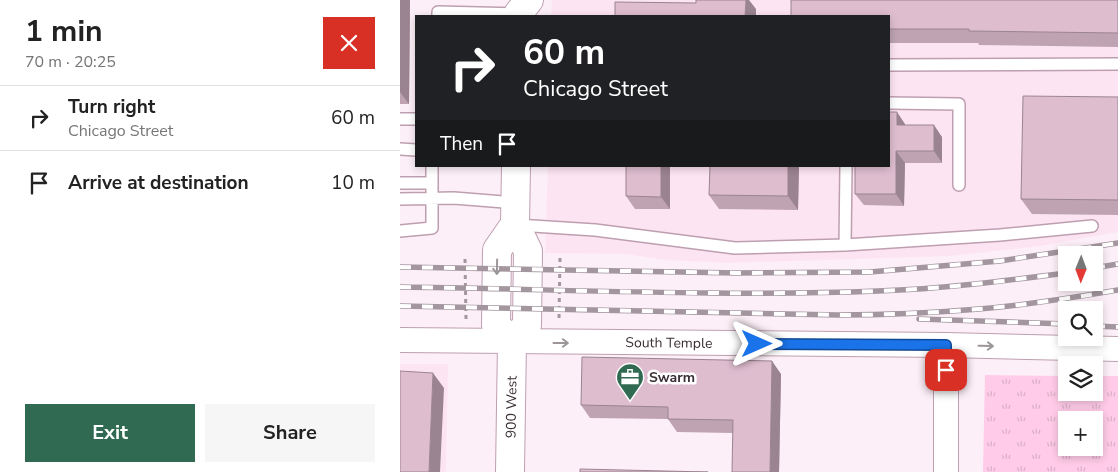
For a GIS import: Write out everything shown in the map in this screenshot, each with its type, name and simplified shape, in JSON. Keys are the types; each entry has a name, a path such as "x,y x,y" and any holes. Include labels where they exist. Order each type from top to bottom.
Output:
{"main road":[{"path":"512,342 496,325 497,250 515,214 516,167"},
{"name":"900 West","path":"510,472 512,342"}],"street":[{"name":"South Temple","path":"400,340 946,345 1118,349"},
{"path":"946,345 946,472"}],"lane":[{"path":"438,15 438,12 518,8"},
{"path":"890,64 1118,64"},
{"path":"890,103 959,104 958,185"},
{"path":"400,119 415,119"},
{"path":"400,149 415,150"},
{"path":"400,231 432,228 432,167"},
{"path":"845,245 846,167"},
{"path":"400,183 432,183"},
{"path":"400,199 454,198 515,214 595,230 735,248 845,245 1000,236 1092,226"}],"path":[{"path":"559,318 560,258"},
{"path":"465,259 466,320"}],"shaded area":[{"path":"552,0 1118,0 1118,232 1040,246 949,256 728,263 666,260 626,254 545,253 548,167 890,167 890,15 551,15"},
{"path":"400,364 448,364 446,472 400,472"}],"green space":[{"path":"985,375 1058,376 1058,401 1103,401 1103,376 1118,376 1118,472 983,472"}],"building":[{"path":"696,0 746,0 745,15 615,15 615,2 696,3"},
{"path":"791,0 1118,0 1118,33 890,29 890,15 791,15"},
{"path":"1023,96 1118,97 1118,200 1021,199"},
{"path":"890,112 897,112 897,125 934,125 934,151 896,151 896,194 855,194 855,167 890,167"},
{"path":"626,167 661,167 661,197 626,196"},
{"path":"710,167 788,167 788,196 709,195"},
{"path":"582,357 772,361 770,472 732,472 733,420 668,419 668,407 581,405"},
{"path":"400,371 433,373 429,472 400,472"},
{"path":"580,469 708,472 580,472"}],"railway":[{"path":"400,267 737,273 870,272 1000,261 1118,243"},
{"path":"1103,266 1118,264"},
{"path":"400,287 699,293 818,293 925,288 1058,274"},
{"path":"400,306 873,315 944,312 996,307 1118,290"},
{"path":"919,319 1058,324"},
{"path":"1103,326 1118,327"}],"place":[{"name":"Swarm","path":"630,401"}],"route":[{"path":"757,344 946,345 946,370"}]}
